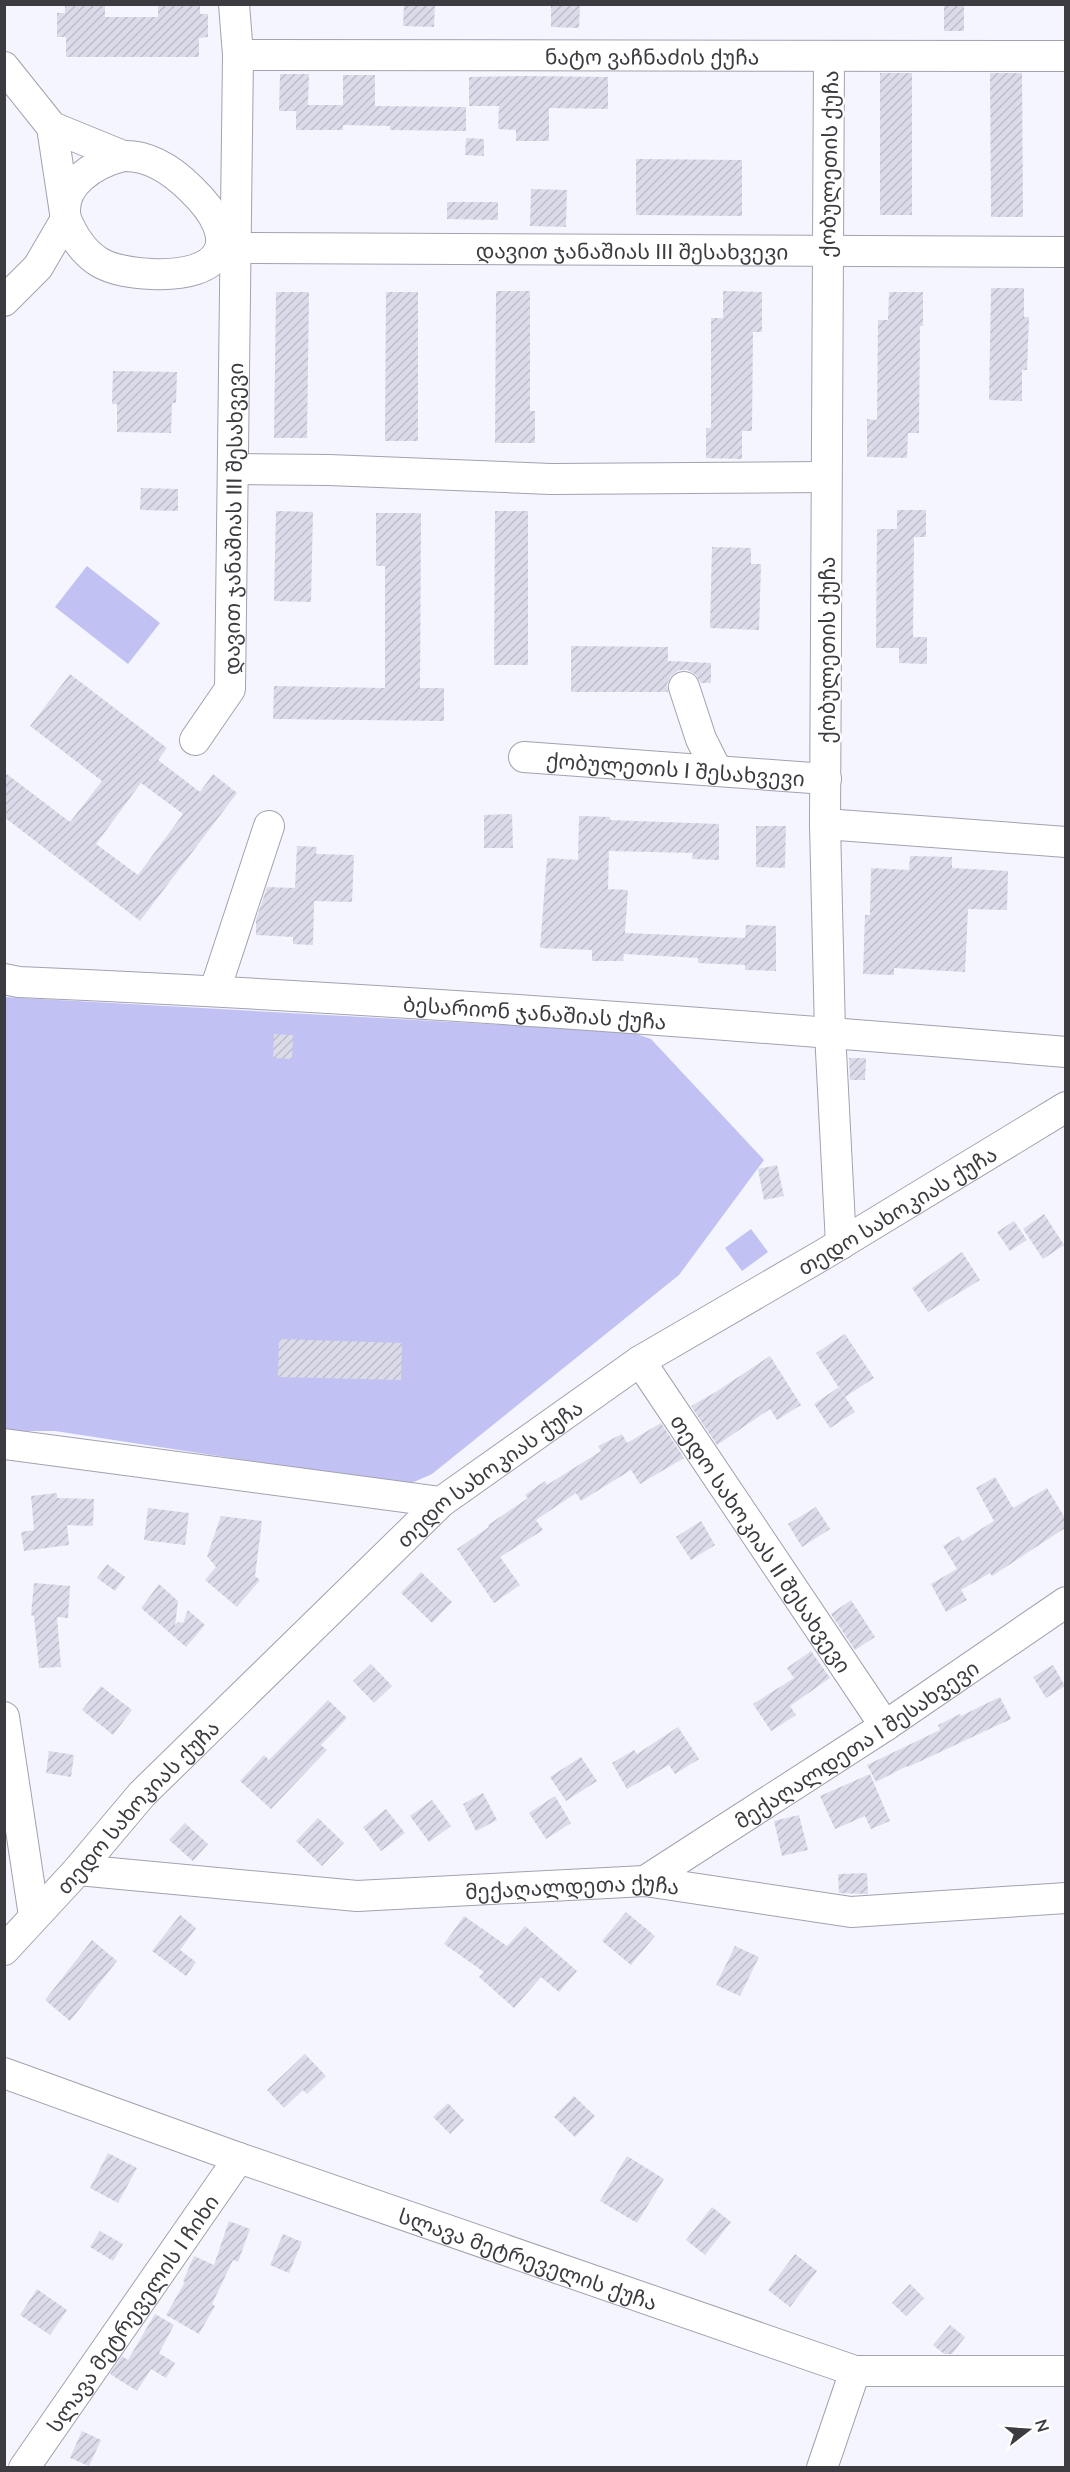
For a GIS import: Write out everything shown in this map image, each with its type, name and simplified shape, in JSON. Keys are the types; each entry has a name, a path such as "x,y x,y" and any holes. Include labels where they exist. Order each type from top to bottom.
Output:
{"street":[{"name":"დავით ჯანაშიას III შესახვევი","path":"195,741 230,689 238,55 234,4"},
{"name":"ნატო ვაჩნაძის ქუჩა","path":"238,55 1065,56"},
{"name":"ქობულეთის ქუჩა","path":"829,56 825,477 825,824 830,1032 841,1244"},
{"path":"4,67 52,127 123,156"},
{"path":"4,301 38,267 65,216 68,194 80,178 93,167 123,156 147,159 178,176 212,212 236,248 196,271 173,274 139,273 99,262 86,251 65,216 52,127"},
{"path":"196,271 216,256 221,245 222,234 212,212"},
{"name":"დავით ჯანაშიას III შესახვევი","path":"236,248 1065,252"},
{"path":"38,267 99,262"},
{"path":"234,469 329,470 551,479 825,477"},
{"path":"684,687 701,739 717,771"},
{"name":"ქობულეთის I შესახვევი","path":"524,757 826,779"},
{"path":"825,824 1065,843"},
{"path":"215,990 269,826"},
{"name":"ბესარიონ ჯანაშიას ქუჩა","path":"4,979 19,982 215,990 830,1032 1065,1052"},
{"name":"თედო სახოკიას ქუჩა","path":"4,1950 78,1870 142,1794 441,1502 640,1361 841,1244 1065,1107"},
{"name":"თედო სახოკიას II შესახვევი","path":"640,1361 885,1726"},
{"path":"4,1444 441,1502"},
{"name":"მექაღალდეთა I შესახვევი","path":"645,1881 885,1726 1065,1602"},
{"path":"4,1717 17,1875 34,1916"},
{"name":"მექაღალდეთა ქუჩა","path":"78,1870 357,1896 645,1881 851,1912 1065,1898"},
{"name":"სლავა მეტრეველის ქუჩა","path":"4,2073 239,2158 855,2371 1065,2371"},
{"name":"სლავა მეტრეველის I ჩიხი","path":"24,2468 239,2158"},
{"path":"822,2468 855,2371"}],"shaded area":[{"path":"87,566 160,623 128,664 55,607"},
{"path":"4,997 631,1032 651,1039 764,1160 679,1275 432,1474 407,1485 55,1431 5,1431"},
{"path":"751,1229 768,1252 742,1271 725,1248"}],"building":[{"path":"65,4 105,4 105,17 158,17 158,4 200,4 200,14 208,14 208,37 199,38 199,57 66,57 66,37 57,37 57,13 65,13"},
{"path":"404,4 435,4 434,27 403,26"},
{"path":"551,4 580,4 579,28 551,27"},
{"path":"944,4 964,4 964,31 944,31"},
{"path":"880,73 912,73 912,215 880,215"},
{"path":"990,73 1022,73 1023,217 991,217"},
{"path":"280,74 309,74 308,105 343,105 343,75 375,75 375,106 466,107 466,131 390,130 390,126 343,125 343,130 296,130 296,111 279,111"},
{"path":"469,77 608,77 608,109 549,108 549,141 516,141 516,130 498,129 499,106 469,106"},
{"path":"466,138 484,139 484,156 465,155"},
{"path":"636,159 742,160 742,216 636,215"},
{"path":"531,189 567,190 566,227 530,226"},
{"path":"447,202 498,202 498,220 447,219"},
{"path":"991,288 1024,288 1024,317 1029,317 1027,370 1022,370 1022,401 989,400"},
{"path":"496,291 530,291 530,411 535,411 535,443 495,443"},
{"path":"723,291 762,292 762,332 753,332 752,431 742,431 742,459 706,458 706,428 711,428 711,318 723,318"},
{"path":"276,292 309,292 307,438 274,438"},
{"path":"386,292 418,292 418,441 385,441"},
{"path":"889,292 923,292 923,326 920,326 919,433 908,433 907,458 867,457 867,419 877,420 878,320 888,320"},
{"path":"113,371 177,372 176,403 172,403 171,433 117,432 117,404 112,404"},
{"path":"141,488 178,489 178,511 140,510"},
{"path":"897,510 926,510 926,537 914,537 913,637 927,637 927,664 899,663 899,648 876,648 877,529 897,529"},
{"path":"276,511 313,512 311,602 274,601"},
{"path":"495,511 528,511 528,665 494,665"},
{"path":"376,513 421,513 420,688 444,688 444,721 273,719 274,686 385,688 385,566 376,566"},
{"path":"712,547 751,548 751,564 761,564 759,630 710,628"},
{"path":"571,646 668,647 668,661 711,663 711,683 701,683 696,675 688,670 679,670 671,676 667,684 668,692 571,692"},
{"path":"70,674 167,748 158,760 200,792 213,774 237,793 140,921 4,817 4,772 70,822 102,781 30,726","holes":["141,783 183,814 138,875 96,844"]},
{"path":"512,814 513,848 484,848 484,815"},
{"path":"579,816 610,817 610,820 719,824 719,860 692,859 693,853 609,851 608,889 628,890 625,933 745,938 746,925 776,926 776,971 745,970 745,965 698,963 698,958 624,954 623,961 592,961 592,950 540,948 547,858 578,860"},
{"path":"756,826 786,826 785,868 756,867"},
{"path":"297,846 317,847 316,854 354,855 352,902 314,901 313,945 293,944 293,937 256,935 256,920 267,887 295,888"},
{"path":"910,856 952,857 952,868 1008,871 1007,910 968,909 965,972 894,968 894,975 863,974 865,915 870,915 871,868 909,870"},
{"path":"274,1034 293,1035 292,1059 273,1058"},
{"path":"849,1058 866,1058 865,1080 850,1080"},
{"path":"777,1165 784,1196 764,1200 758,1169"},
{"path":"1044,1214 1064,1245 1043,1259 1023,1229"},
{"path":"1014,1221 1027,1240 1010,1251 997,1232"},
{"path":"962,1252 980,1280 928,1312 912,1288"},
{"path":"845,1334 874,1378 845,1397 816,1353"},
{"path":"279,1339 402,1343 401,1380 278,1377"},
{"path":"770,1356 801,1405 777,1420 770,1409 717,1445 691,1406"},
{"path":"839,1387 855,1412 830,1428 814,1404"},
{"path":"661,1423 684,1458 640,1484 631,1470 581,1501 576,1493 536,1520 543,1530 500,1557 520,1585 494,1603 457,1549 528,1498 525,1495 545,1481 547,1485 601,1451 598,1446 622,1434 627,1443"},
{"path":"995,1477 1013,1508 1047,1488 1065,1518 1065,1528 992,1576 990,1573 961,1590 967,1600 946,1612 931,1584 957,1569 943,1546 959,1536 962,1541 994,1521 976,1488"},
{"path":"57,1493 57,1498 94,1499 93,1526 67,1525 69,1545 24,1551 21,1532 34,1530 31,1496"},
{"path":"816,1507 830,1529 802,1547 788,1524"},
{"path":"148,1508 189,1513 185,1545 144,1540"},
{"path":"221,1516 262,1521 255,1576 260,1580 237,1607 205,1580 216,1567 207,1556"},
{"path":"701,1521 715,1545 691,1560 676,1537"},
{"path":"107,1564 125,1577 115,1591 97,1578"},
{"path":"421,1572 452,1602 432,1623 401,1593"},
{"path":"34,1583 70,1586 68,1618 57,1617 61,1667 39,1668 34,1616 31,1615"},
{"path":"159,1584 178,1601 175,1626 178,1622 183,1623 188,1610 205,1625 186,1647 141,1608"},
{"path":"851,1600 875,1637 855,1650 831,1614"},
{"path":"811,1651 830,1678 790,1706 796,1715 771,1731 753,1704 794,1678 787,1668"},
{"path":"371,1664 392,1686 374,1703 353,1681"},
{"path":"1053,1665 1065,1686 1046,1698 1033,1677"},
{"path":"101,1686 132,1710 113,1735 82,1710"},
{"path":"1000,1697 1011,1719 876,1782 867,1765 940,1730 938,1725"},
{"path":"328,1700 347,1718 321,1745 327,1750 271,1809 240,1781 264,1755 269,1760"},
{"path":"678,1727 699,1759 675,1774 669,1765 627,1789 612,1763 634,1750 637,1754"},
{"path":"49,1751 74,1755 71,1777 46,1773"},
{"path":"581,1757 597,1781 566,1801 550,1777"},
{"path":"870,1774 890,1821 871,1829 865,1816 835,1829 820,1796"},
{"path":"483,1793 497,1820 476,1831 463,1804"},
{"path":"555,1796 571,1823 546,1839 529,1813"},
{"path":"432,1800 451,1826 429,1842 410,1816"},
{"path":"386,1809 405,1833 381,1851 363,1827"},
{"path":"799,1815 808,1850 782,1856 774,1821"},
{"path":"318,1818 344,1843 322,1866 296,1841"},
{"path":"185,1823 208,1844 193,1861 169,1840"},
{"path":"867,1873 868,1894 839,1893 838,1874"},
{"path":"626,1912 655,1936 631,1965 602,1941"},
{"path":"180,1915 196,1928 180,1950 196,1962 186,1976 152,1951"},
{"path":"464,1916 507,1946 525,1926 577,1971 559,1992 541,1977 514,2008 479,1977 484,1972 444,1944"},
{"path":"92,1940 117,1961 70,2021 45,2000"},
{"path":"735,1946 759,1957 740,1996 716,1985"},
{"path":"305,2054 326,2076 307,2094 303,2090 284,2108 267,2090"},
{"path":"574,2096 595,2116 575,2137 554,2117"},
{"path":"448,2103 464,2120 450,2134 433,2117"},
{"path":"108,2153 137,2168 118,2203 90,2188"},
{"path":"627,2156 664,2179 637,2223 600,2201"},
{"path":"712,2207 731,2222 705,2255 686,2240"},
{"path":"229,2221 250,2229 238,2262 233,2260 212,2304 215,2306 199,2334 166,2315 185,2282 183,2281 194,2256 214,2265"},
{"path":"100,2231 123,2244 113,2261 90,2247"},
{"path":"283,2234 302,2242 289,2273 270,2265"},
{"path":"795,2254 817,2271 790,2307 768,2290"},
{"path":"910,2284 924,2298 906,2316 892,2303"},
{"path":"37,2289 67,2310 50,2335 20,2315"},
{"path":"155,2314 174,2325 159,2353 175,2363 166,2378 151,2369 137,2391 110,2374 122,2356 128,2360"},
{"path":"950,2325 965,2337 952,2354 944,2354 933,2345"},
{"path":"82,2431 101,2440 89,2466 70,2458"}]}
